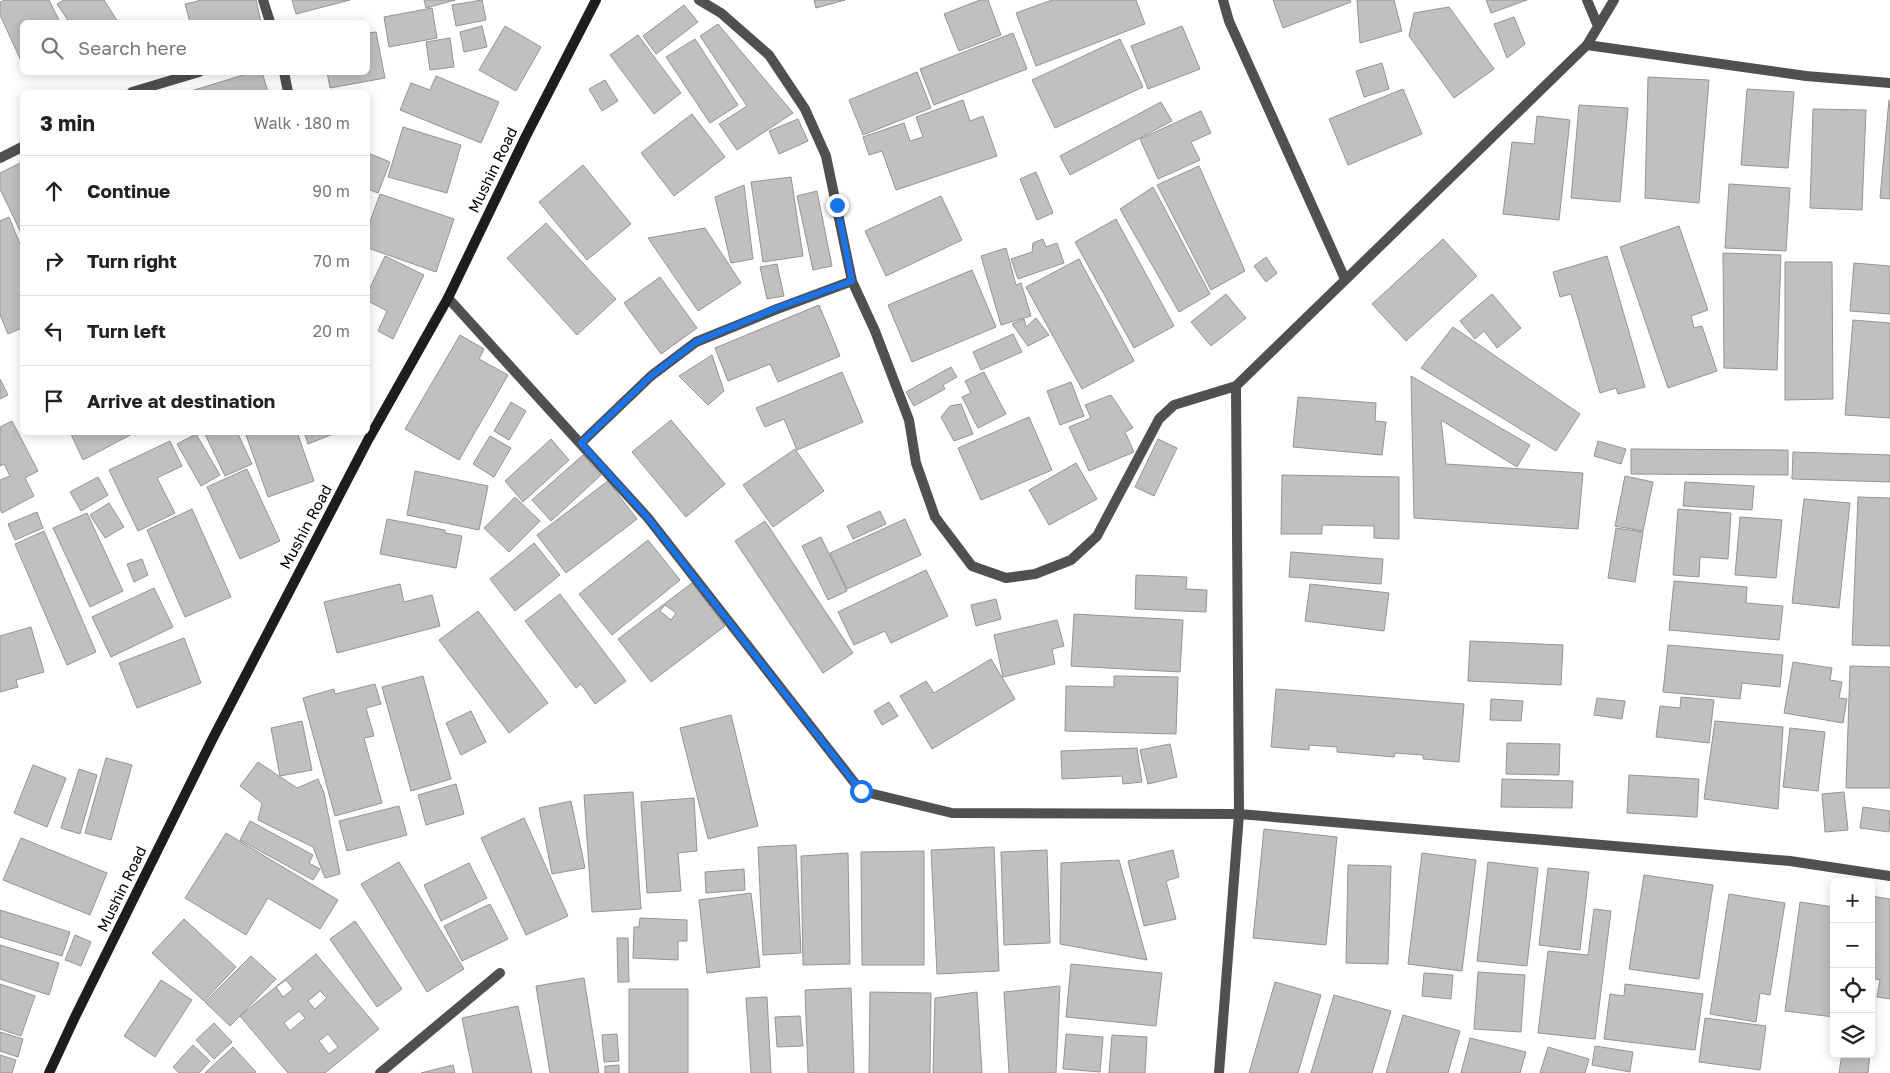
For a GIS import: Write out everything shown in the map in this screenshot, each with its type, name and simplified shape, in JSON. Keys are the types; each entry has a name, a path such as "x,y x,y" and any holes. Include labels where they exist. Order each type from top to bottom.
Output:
{"main road":[{"name":"Mushin Road","path":"370,431 448,298 526,136 596,0"},
{"name":"Mushin Road","path":"50,1073 75,1017 212,740 367,436"}],"street":[{"path":"263,0 269,20"},
{"path":"699,0 721,12 769,55 805,109 826,156 852,281 875,331 909,420 916,463 935,517 972,566 1006,578 1035,574 1070,560 1097,536 1159,419 1174,405 1236,386 1586,45 1614,0"},
{"path":"1223,0 1229,20 1345,279"},
{"path":"1587,0 1598,26"},
{"path":"1586,45 1806,76 1890,83"},
{"path":"139,90 189,75"},
{"path":"285,75 288,90"},
{"path":"0,158 20,148"},
{"path":"581,443 651,376 696,342 777,308 852,281"},
{"path":"448,298 648,518 861,791 952,813 1239,814 1790,861 1890,876"},
{"path":"1219,1073 1239,814 1236,386"},
{"path":"380,1073 500,973"}],"building":[{"path":"5,0 49,0 59,20 20,20 20,59 0,15 0,2"},
{"path":"64,0 104,0 117,20 68,20 57,4"},
{"path":"202,0 256,0 261,20 189,20 185,4"},
{"path":"292,0 350,0 296,14"},
{"path":"424,0 455,0 426,8"},
{"path":"482,0 486,20 456,26 452,5"},
{"path":"814,0 845,0 816,8"},
{"path":"980,0 988,0 1001,35 959,51 944,14"},
{"path":"1052,0 1136,0 1145,24 1036,66 1016,13"},
{"path":"1273,0 1350,0 1351,2 1283,28"},
{"path":"1357,0 1394,0 1402,31 1360,43"},
{"path":"1486,0 1527,0 1491,13"},
{"path":"684,5 698,22 656,54 643,36"},
{"path":"1449,7 1494,69 1454,98 1409,36 1414,13"},
{"path":"432,8 437,38 389,47 384,17"},
{"path":"1514,17 1525,44 1507,58 1494,24"},
{"path":"718,24 793,113 737,150 719,124 747,106 700,36"},
{"path":"482,26 487,47 464,52 460,32"},
{"path":"505,26 541,47 516,91 479,70"},
{"path":"1182,26 1200,69 1148,89 1131,46"},
{"path":"376,32 385,78 330,88 328,75 370,75 370,33"},
{"path":"1013,33 1027,69 934,105 920,69"},
{"path":"638,35 681,93 654,114 610,55"},
{"path":"450,38 454,67 430,70 426,42"},
{"path":"695,39 738,105 710,123 666,57"},
{"path":"1120,39 1143,87 1055,128 1032,80"},
{"path":"1382,63 1389,89 1364,97 1356,71"},
{"path":"917,72 931,108 863,135 849,100"},
{"path":"243,75 263,75 267,90 194,90"},
{"path":"436,76 499,102 481,143 400,110 411,83 430,90"},
{"path":"1648,77 1709,80 1699,203 1645,198"},
{"path":"605,80 618,101 602,111 589,89"},
{"path":"1403,89 1422,134 1348,165 1329,119"},
{"path":"1747,89 1794,92 1788,168 1741,165"},
{"path":"963,100 970,121 983,116 997,156 896,190 882,151 869,155 863,137 904,123 910,141 923,137 916,117"},
{"path":"1890,100 1890,199 1880,198"},
{"path":"1161,102 1172,121 1070,175 1060,156"},
{"path":"1579,105 1628,108 1620,202 1571,198"},
{"path":"1813,109 1866,110 1862,210 1810,208"},
{"path":"1201,111 1211,133 1191,142 1200,160 1158,179 1140,139"},
{"path":"692,114 725,157 674,196 641,153"},
{"path":"1537,116 1570,120 1559,220 1503,214 1512,142 1534,144"},
{"path":"798,119 808,141 779,154 769,131"},
{"path":"403,127 461,145 447,193 388,177"},
{"path":"370,154 390,162 378,193 370,190"},
{"path":"20,163 20,231 0,189 0,173"},
{"path":"583,165 631,224 587,260 539,202"},
{"path":"1199,166 1245,271 1211,290 1157,185"},
{"path":"1036,172 1053,213 1037,220 1020,179"},
{"path":"791,177 803,256 763,262 751,182"},
{"path":"1729,184 1790,188 1786,251 1725,248"},
{"path":"744,185 753,259 731,263 715,197"},
{"path":"1153,187 1210,294 1179,312 1120,209"},
{"path":"817,191 832,266 813,270 797,196"},
{"path":"380,194 454,219 436,272 370,249 370,222"},
{"path":"941,196 962,240 886,276 865,231"},
{"path":"9,217 20,244 20,329 8,334 0,315 0,221"},
{"path":"1116,219 1174,326 1134,348 1075,242"},
{"path":"546,223 616,299 577,335 507,258"},
{"path":"1679,226 1708,310 1691,316 1694,328 1702,326 1717,371 1668,388 1620,247"},
{"path":"705,228 741,283 698,311 648,238"},
{"path":"1043,239 1046,247 1057,243 1064,263 1018,279 1011,259 1032,252 1033,243"},
{"path":"1443,239 1477,276 1406,341 1372,304"},
{"path":"1006,248 1016,285 1021,283 1031,316 1001,325 981,256"},
{"path":"1723,253 1781,255 1777,370 1724,368"},
{"path":"385,256 424,275 393,339 378,331 387,311 370,302 370,288"},
{"path":"1607,256 1645,387 1618,394 1616,388 1600,393 1571,294 1560,297 1553,272"},
{"path":"1266,257 1277,273 1266,282 1254,266"},
{"path":"1079,259 1134,361 1082,389 1026,287"},
{"path":"1785,262 1832,262 1833,399 1785,400"},
{"path":"1854,263 1890,266 1890,314 1850,311"},
{"path":"777,264 784,296 767,299 760,267"},
{"path":"972,270 996,327 912,362 888,305"},
{"path":"660,277 697,328 661,354 624,303"},
{"path":"1226,294 1246,318 1211,346 1191,322"},
{"path":"1492,294 1521,328 1497,348 1484,331 1475,339 1460,321"},
{"path":"819,305 840,356 778,382 770,364 728,381 715,348"},
{"path":"1036,318 1049,335 1028,346 1012,324 1024,319 1026,327"},
{"path":"1853,320 1890,323 1890,418 1845,415"},
{"path":"1453,327 1580,414 1556,451 1421,368"},
{"path":"1013,334 1022,352 981,370 973,352"},
{"path":"460,335 484,349 479,359 508,375 459,460 405,429"},
{"path":"712,355 724,391 708,405 679,376"},
{"path":"951,367 957,377 943,385 945,389 914,406 906,392"},
{"path":"842,372 863,422 797,450 784,419 765,427 756,408"},
{"path":"984,372 1006,414 978,428 962,397 971,393 965,381"},
{"path":"1411,376 1530,445 1517,467 1441,420 1446,464 1583,473 1578,529 1414,518"},
{"path":"0,379 8,395 0,399"},
{"path":"1071,382 1084,416 1060,425 1047,391"},
{"path":"1111,395 1133,428 1125,432 1134,452 1089,471 1069,427 1091,418 1085,405"},
{"path":"1298,397 1376,403 1375,421 1386,422 1382,455 1293,447"},
{"path":"511,402 526,411 509,440 494,431"},
{"path":"961,404 973,434 954,441 941,417 950,406"},
{"path":"1029,417 1052,470 981,500 958,448"},
{"path":"671,420 725,484 686,517 632,452"},
{"path":"12,421 38,471 25,478 34,496 2,513 0,509 0,480 10,476 4,464 0,466 0,427"},
{"path":"71,435 130,435 83,460"},
{"path":"197,435 220,475 201,486 177,444"},
{"path":"205,435 238,435 252,464 225,476"},
{"path":"246,435 298,435 314,481 268,497"},
{"path":"305,435 330,435 308,444"},
{"path":"490,436 511,448 494,477 473,464"},
{"path":"551,439 569,460 523,502 505,481"},
{"path":"1158,439 1177,448 1154,496 1135,487"},
{"path":"170,441 182,466 157,478 175,513 138,531 109,470"},
{"path":"1598,441 1626,449 1621,464 1594,456"},
{"path":"795,449 824,491 773,527 743,485"},
{"path":"1631,449 1788,450 1788,475 1631,474"},
{"path":"1793,452 1890,455 1890,482 1792,479"},
{"path":"583,455 601,475 551,521 532,500"},
{"path":"1076,463 1097,499 1049,525 1029,490"},
{"path":"247,469 280,541 240,559 207,487"},
{"path":"415,471 488,486 479,530 407,515"},
{"path":"1282,475 1399,477 1399,539 1374,538 1374,526 1322,525 1322,534 1281,534"},
{"path":"1625,476 1653,482 1643,531 1615,526"},
{"path":"98,477 108,495 81,511 70,492"},
{"path":"608,481 637,519 566,573 537,535"},
{"path":"1685,482 1754,486 1752,510 1683,506"},
{"path":"515,497 540,521 509,552 484,528"},
{"path":"1858,497 1890,498 1890,646 1852,645"},
{"path":"1804,499 1850,503 1839,608 1792,603"},
{"path":"109,503 124,527 105,538 90,515"},
{"path":"192,509 231,597 185,617 147,530"},
{"path":"1678,509 1731,513 1728,559 1700,557 1699,577 1673,575"},
{"path":"880,511 886,524 853,539 847,526"},
{"path":"37,512 43,528 15,540 8,524"},
{"path":"87,513 123,591 90,607 53,528"},
{"path":"1740,517 1782,520 1776,578 1735,575"},
{"path":"387,519 445,530 445,533 462,536 456,568 380,554"},
{"path":"905,519 921,555 847,589 830,553"},
{"path":"765,521 853,653 823,673 735,541"},
{"path":"1616,528 1643,532 1635,582 1608,578"},
{"path":"44,531 96,652 67,665 15,544"},
{"path":"821,537 847,591 828,600 802,546"},
{"path":"648,540 680,580 612,635 579,594"},
{"path":"534,543 560,575 515,611 490,579"},
{"path":"1291,552 1383,559 1381,584 1289,577"},
{"path":"142,559 148,575 134,582 127,564"},
{"path":"926,570 948,616 891,643 885,631 854,645 838,612"},
{"path":"1136,575 1187,577 1186,589 1207,590 1206,612 1135,609"},
{"path":"1674,581 1747,587 1746,603 1783,606 1779,640 1669,630"},
{"path":"692,583 725,626 651,682 618,639","holes":["665,605 676,613 671,620 660,611"]},
{"path":"400,584 404,602 432,595 440,626 337,653 324,602"},
{"path":"1310,584 1389,593 1384,631 1305,621"},
{"path":"154,588 173,627 111,657 92,617"},
{"path":"560,594 626,681 595,704 581,684 576,688 525,621"},
{"path":"996,599 1001,619 976,626 971,605"},
{"path":"478,611 548,703 509,733 439,640"},
{"path":"1074,614 1183,620 1180,672 1071,666"},
{"path":"1057,620 1064,646 1052,649 1055,664 1003,677 994,635"},
{"path":"31,627 44,672 16,680 18,687 0,692 0,636"},
{"path":"184,638 201,683 137,708 119,663"},
{"path":"1470,641 1563,645 1561,685 1468,681"},
{"path":"1668,645 1783,655 1780,687 1742,683 1740,699 1663,692"},
{"path":"991,659 1015,699 932,749 900,696 926,681 934,693"},
{"path":"1793,662 1832,668 1830,680 1842,682 1839,698 1847,699 1843,723 1784,713"},
{"path":"1850,666 1890,667 1890,788 1846,788"},
{"path":"423,676 451,779 411,791 382,687"},
{"path":"1114,676 1178,677 1176,734 1065,731 1066,686 1114,687"},
{"path":"375,684 381,704 366,708 374,736 364,738 382,803 335,816 303,698 334,689 335,694"},
{"path":"1276,689 1464,704 1459,762 1423,759 1423,755 1395,753 1394,757 1337,752 1337,747 1309,745 1309,750 1271,747"},
{"path":"1681,697 1714,700 1709,743 1656,737 1660,706 1680,708"},
{"path":"1597,698 1625,701 1622,719 1594,715"},
{"path":"1491,699 1523,701 1521,721 1490,720"},
{"path":"889,702 898,716 882,725 874,711"},
{"path":"471,711 486,742 461,755 446,723"},
{"path":"731,715 758,826 708,839 680,728"},
{"path":"302,721 312,770 280,776 271,728"},
{"path":"1715,721 1783,727 1778,809 1704,799"},
{"path":"1790,728 1825,732 1818,791 1783,787"},
{"path":"1507,743 1560,744 1559,775 1506,774"},
{"path":"1170,744 1177,777 1148,784 1140,750"},
{"path":"1137,748 1142,782 1123,784 1122,776 1062,779 1061,751"},
{"path":"106,758 132,765 111,840 85,833"},
{"path":"258,762 297,788 318,779 324,793 340,874 325,878 313,847 258,820 262,803 240,786"},
{"path":"33,765 66,778 47,827 14,813"},
{"path":"79,769 97,775 80,834 61,828"},
{"path":"1629,775 1699,779 1697,817 1627,813"},
{"path":"1502,779 1573,781 1572,808 1501,807"},
{"path":"456,784 464,814 426,825 418,795"},
{"path":"633,792 641,909 592,912 584,795"},
{"path":"1844,792 1848,830 1825,832 1822,794"},
{"path":"694,798 697,851 678,853 681,891 647,893 641,802"},
{"path":"571,801 585,868 552,874 539,808"},
{"path":"399,806 407,835 347,851 339,821"},
{"path":"1863,807 1890,811 1889,832 1860,828"},
{"path":"524,818 568,916 526,935 481,838"},
{"path":"250,821 313,855 309,863 320,869 313,880 240,840"},
{"path":"1264,829 1337,837 1326,945 1253,938"},
{"path":"226,833 338,900 320,929 268,898 246,935 185,898"},
{"path":"21,838 107,873 90,915 3,880"},
{"path":"796,845 801,953 763,955 758,847"},
{"path":"994,847 999,971 937,974 931,850"},
{"path":"1047,850 1050,943 1004,945 1001,852"},
{"path":"1173,850 1179,877 1166,881 1176,919 1144,926 1128,861"},
{"path":"924,851 924,965 862,965 861,852"},
{"path":"848,853 850,964 803,965 801,856"},
{"path":"1422,853 1476,860 1462,971 1408,964"},
{"path":"1119,860 1147,960 1060,944 1061,863"},
{"path":"399,862 464,969 427,992 361,884"},
{"path":"1488,862 1538,868 1527,966 1477,961"},
{"path":"469,863 487,898 441,921 424,885"},
{"path":"1348,865 1391,866 1388,964 1346,963"},
{"path":"1548,868 1589,872 1580,950 1539,945"},
{"path":"744,869 745,890 706,893 705,872"},
{"path":"1644,875 1713,885 1699,979 1629,969"},
{"path":"751,893 760,967 707,973 699,900"},
{"path":"1729,894 1785,903 1770,995 1760,993 1756,1022 1710,1014"},
{"path":"1875,897 1890,899 1890,999 1877,997 1880,980 1875,979"},
{"path":"1800,902 1830,906 1830,1017 1785,1011"},
{"path":"490,904 508,939 462,961 444,926"},
{"path":"1594,909 1611,911 1595,1039 1538,1033 1548,951 1588,955"},
{"path":"0,910 70,932 62,956 0,937"},
{"path":"640,918 687,920 687,941 678,941 678,960 633,958 634,927 639,927"},
{"path":"184,919 236,967 204,1001 152,953"},
{"path":"355,921 402,989 377,1007 330,939"},
{"path":"75,935 91,942 81,966 65,960"},
{"path":"617,938 628,938 629,982 618,982"},
{"path":"0,945 59,963 49,995 0,979"},
{"path":"316,954 379,1029 325,1073 288,1073 240,1016","holes":["286,980 293,989 283,997 276,987","320,991 327,998 315,1009 308,1001","299,1011 305,1018 290,1031 284,1023","328,1034 338,1047 329,1054 319,1041"]},
{"path":"251,956 276,979 230,1026 205,1002"},
{"path":"1071,964 1162,973 1156,1026 1066,1017"},
{"path":"1478,972 1525,975 1521,1032 1474,1029"},
{"path":"1424,973 1453,975 1451,999 1422,996"},
{"path":"584,978 599,1073 550,1073 536,986"},
{"path":"161,980 192,1000 155,1057 124,1036"},
{"path":"1275,982 1321,995 1298,1073 1249,1073"},
{"path":"0,984 35,996 21,1036 0,1029"},
{"path":"1625,984 1703,994 1695,1050 1604,1039 1610,994 1624,996"},
{"path":"1060,986 1056,1073 1009,1073 1004,992"},
{"path":"851,988 854,1073 808,1073 805,990"},
{"path":"629,989 688,989 688,1073 629,1073"},
{"path":"870,992 931,993 930,1073 869,1073"},
{"path":"977,992 982,1073 933,1073 935,998"},
{"path":"1334,995 1391,1011 1372,1073 1311,1073"},
{"path":"767,997 771,1073 751,1073 746,998"},
{"path":"518,1006 532,1073 473,1073 462,1018"},
{"path":"1403,1015 1460,1031 1448,1073 1386,1073"},
{"path":"800,1016 803,1046 777,1047 775,1017"},
{"path":"1705,1018 1766,1026 1760,1070 1699,1062"},
{"path":"214,1023 232,1042 214,1059 196,1040"},
{"path":"0,1032 23,1039 18,1057 0,1051"},
{"path":"617,1034 619,1061 604,1062 602,1035"},
{"path":"1066,1034 1103,1037 1100,1072 1063,1069"},
{"path":"1112,1035 1147,1037 1145,1073 1109,1073"},
{"path":"1470,1038 1526,1052 1520,1073 1461,1073"},
{"path":"193,1045 210,1061 199,1073 179,1073 173,1067"},
{"path":"1595,1046 1633,1052 1630,1072 1592,1065"},
{"path":"233,1047 255,1073 205,1073"},
{"path":"1548,1047 1589,1059 1585,1073 1540,1073"},
{"path":"0,1055 16,1060 12,1073 0,1073"},
{"path":"1841,1058 1870,1058 1868,1073 1839,1073"},
{"path":"453,1065 455,1073 421,1073"},
{"path":"619,1065 619,1073 605,1073 605,1066"}],"route":[{"path":"837,205 852,281 777,308 696,342 651,376 581,443 648,518 861,791"}]}
